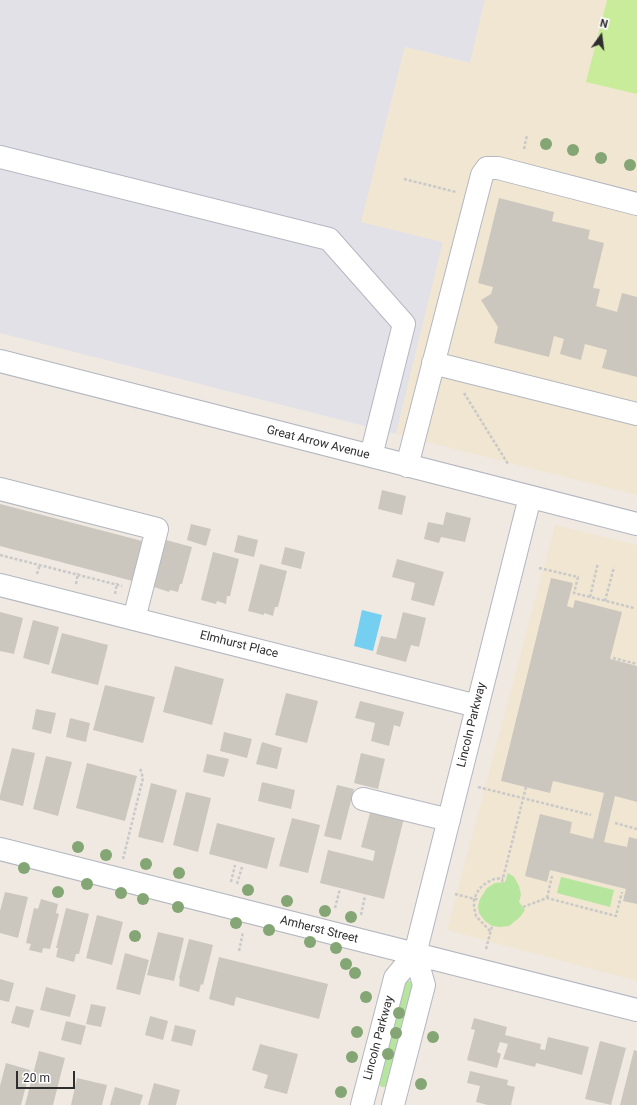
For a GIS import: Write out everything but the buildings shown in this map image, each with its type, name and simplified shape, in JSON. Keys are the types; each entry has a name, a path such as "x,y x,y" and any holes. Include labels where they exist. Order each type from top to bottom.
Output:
{"street":[{"path":"0,157 328,239 404,324 371,456"},
{"path":"407,466 467,230 482,175 487,168 498,168 637,204"},
{"name":"Great Arrow Avenue","path":"0,361 637,524"},
{"path":"433,363 637,414"},
{"path":"0,489 157,528 134,619"},
{"name":"Lincoln Parkway","path":"363,1100 395,978 415,954 530,497"},
{"name":"Elmhurst Place","path":"0,585 477,706"},
{"path":"363,799 449,820"},
{"name":"Amherst Street","path":"0,849 637,1010"},
{"path":"363,1100 393,1104 424,985 415,954"}],"path":[{"path":"524,149 527,135"},
{"path":"404,179 457,192"},
{"path":"460,390 465,394 508,464"},
{"path":"0,555 127,587"},
{"path":"590,597 598,563"},
{"path":"37,573 40,564"},
{"path":"605,601 614,567"},
{"path":"539,568 578,577 574,593 634,608"},
{"path":"76,582 78,574"},
{"path":"115,592 117,584"},
{"path":"614,658 637,664"},
{"path":"122,861 142,778 140,768"},
{"path":"476,786 591,815"},
{"path":"502,882 526,787"},
{"path":"615,823 637,829"},
{"path":"231,882 235,865"},
{"path":"237,884 242,867"},
{"path":"547,898 552,876"},
{"path":"490,931 476,916 474,899 479,889 486,883 494,879 503,878"},
{"path":"335,908 340,889"},
{"path":"523,907 547,898 616,916 622,892"},
{"path":"455,894 479,900"},
{"path":"361,915 366,896"},
{"path":"486,949 492,926"},
{"path":"239,951 244,927"}],"shaded area":[{"path":"0,0 485,0 470,63 405,47 362,222 443,242 396,434 0,333"},
{"path":"485,0 637,0 637,495 396,434 443,242 361,222 405,47 470,63"},
{"path":"555,525 637,545 637,981 447,930"}],"green space":[{"path":"607,0 637,0 637,94 586,82"},
{"path":"508,873 514,877 519,886 521,895 519,902 525,910 520,917 509,926 492,926 485,921 479,913 478,906 480,899 487,888 495,883 505,882"},
{"path":"561,877 614,890 610,907 557,893"},
{"path":"406,980 413,982 416,985 387,1087 382,1087 378,1084"}],"water":[{"path":"362,610 382,615 373,651 354,646"}]}
